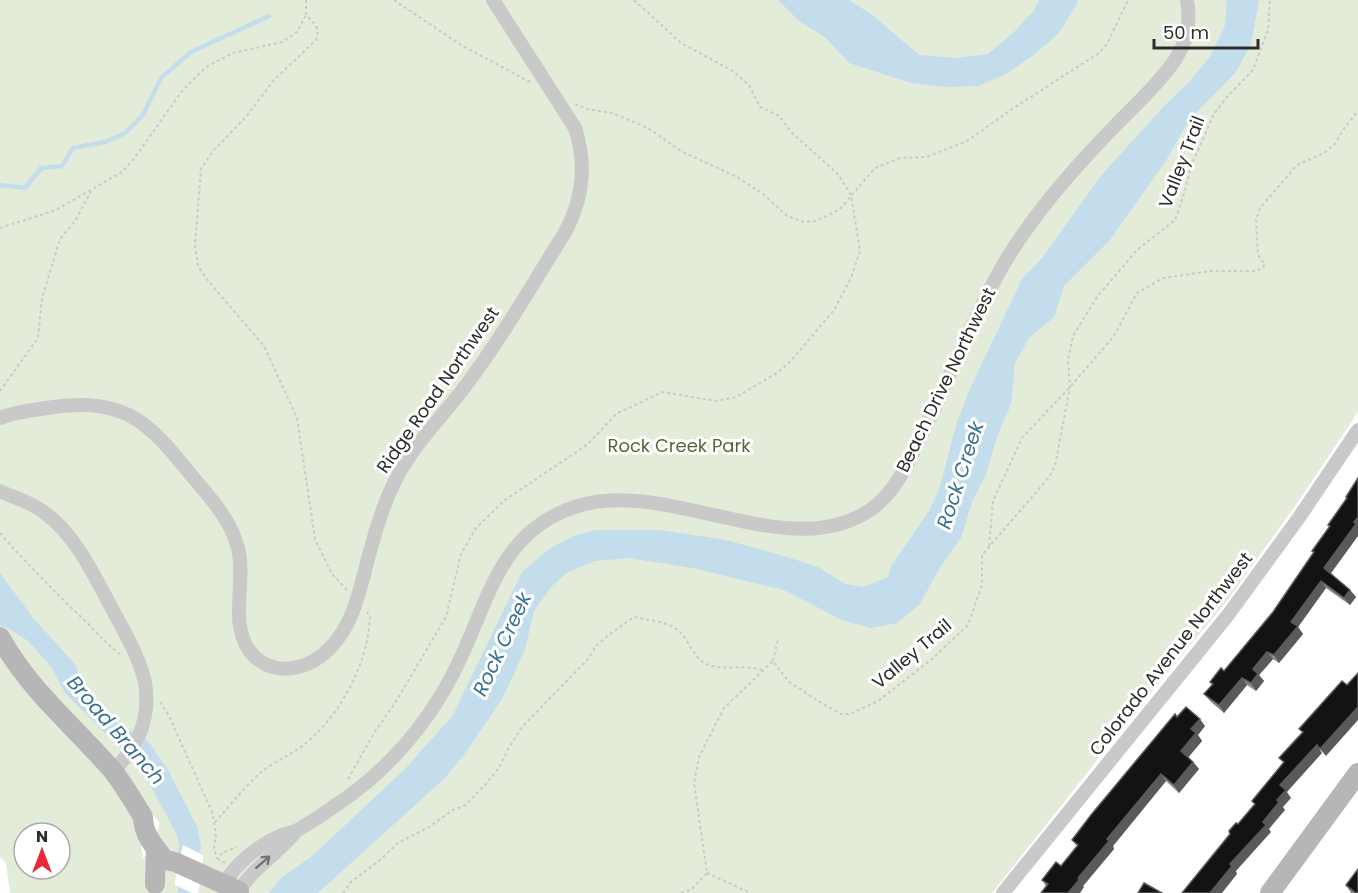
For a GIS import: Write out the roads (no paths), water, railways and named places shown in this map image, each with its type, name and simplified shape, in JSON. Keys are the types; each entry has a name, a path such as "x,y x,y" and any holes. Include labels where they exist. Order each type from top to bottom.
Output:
{"main road":[{"path":"0,637 33,686 119,765 143,818 143,825 165,860 224,884"},
{"path":"1270,893 1358,774"},
{"path":"143,818 151,822 172,851 177,863"},
{"path":"155,884 156,848"}],"street":[{"name":"Ridge Road Northwest","path":"0,418 23,411 88,404 115,409 130,415 153,431 230,524 241,560 241,634 246,647 266,664 282,668 295,668 318,659 337,640 345,628 357,600 381,513 397,477 419,442 460,393 490,351 558,244 573,215 582,176 579,141 572,122 494,0"},
{"name":"Beach Drive Northwest","path":"224,884 255,869 287,844 297,830 362,786 386,764 419,727 450,680 488,592 503,565 527,536 551,518 583,505 623,500 652,503 764,524 809,528 830,526 861,516 881,501 906,467 953,372 983,302 1015,245 1061,184 1175,60 1183,46 1188,29 1187,0"},
{"name":"Colorado Avenue Northwest","path":"1003,893 1228,615 1298,519 1358,430"},
{"path":"0,490 38,508 67,534 93,574 135,653 144,678 146,709 140,735 119,765"}],"water":[{"path":"778,0 849,0 871,14 919,55 958,58 988,54 1015,31 1034,10 1039,0 1078,0 1059,33 1008,73 979,86 944,87 911,83 849,63 826,38 799,21"},
{"name":"Rock Creek","path":"1227,0 1259,0 1251,44 1236,72 1189,120 1167,159 1110,240 1064,286 1054,317 1029,338 1015,363 1011,404 997,437 986,474 972,502 961,538 939,569 920,604 897,623 871,628 842,620 784,590 693,568 627,558 595,561 568,572 552,586 534,611 525,649 502,699 466,752 445,778 318,893 269,893 282,877 311,857 405,769 453,715 522,572 549,549 576,535 596,530 660,530 726,540 787,557 818,567 845,584 864,587 888,577 891,566 929,511 940,487 956,425 969,391 1022,279 1043,257 1099,178 1210,57 1225,25"},
{"name":"Broad Branch","path":"0,573 34,619 75,664 87,693 111,719 148,741 168,770 197,826 201,846 198,893 178,893 179,844 176,833 135,763 65,693 52,668 28,641 0,625"}],"waterway":[{"path":"0,185 25,188 41,168 62,166 73,148 105,142 125,133 143,115 161,78 191,52 269,16"}],"park label":[{"name":"Rock Creek Park","path":"679,446"}]}
